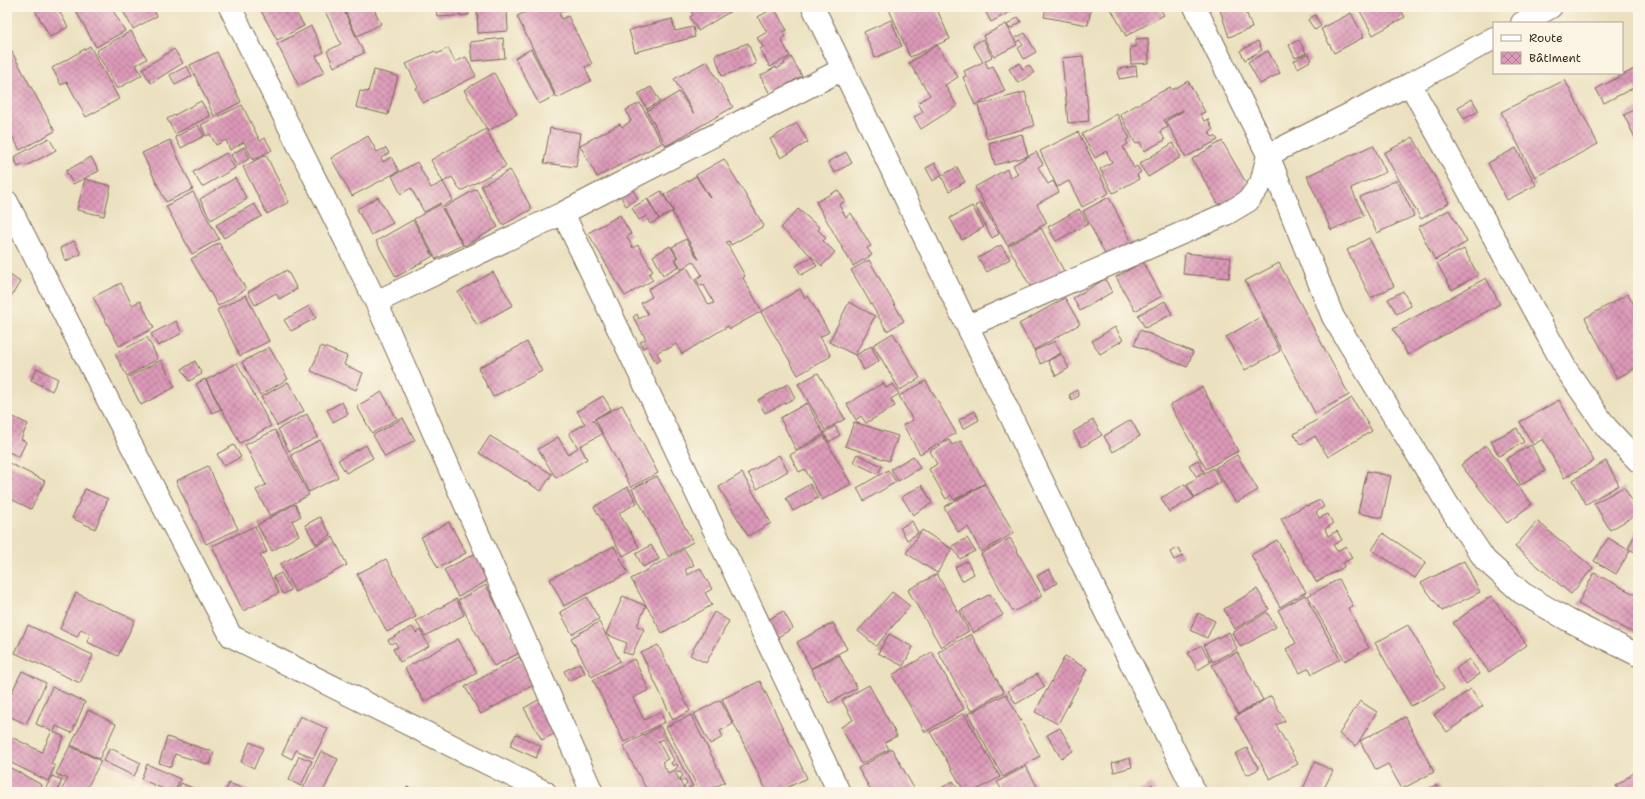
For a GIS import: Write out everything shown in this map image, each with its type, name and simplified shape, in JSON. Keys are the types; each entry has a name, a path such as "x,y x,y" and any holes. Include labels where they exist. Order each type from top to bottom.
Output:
{"street":[{"path":"230,7 376,302 592,792"},
{"path":"813,7 1109,619 1195,792"},
{"path":"1195,7 1268,155 1333,317 1450,508 1485,560 1522,593 1568,620 1638,655"},
{"path":"1524,22 1551,7"},
{"path":"968,326 1226,214 1248,201 1261,183 1268,155 1410,84 1493,39"},
{"path":"376,302 563,213 843,69"},
{"path":"1410,84 1566,369 1606,427 1638,461"},
{"path":"7,202 114,412 231,636 544,792"},
{"path":"563,213 839,792"}],"building":[{"path":"40,7 57,7 68,27 50,37 35,10"},
{"path":"83,7 111,7 125,31 96,47 76,11"},
{"path":"131,7 152,7 157,16 133,29 123,11"},
{"path":"259,7 293,7 304,26 277,40"},
{"path":"323,7 342,7 364,53 334,67 327,51 341,44"},
{"path":"343,7 373,7 381,24 357,36"},
{"path":"436,7 468,7 469,15 437,17"},
{"path":"477,7 507,7 508,31 478,33"},
{"path":"536,7 572,7 559,13 562,19 568,16 592,64 585,67 591,81 557,98 517,16"},
{"path":"689,7 729,7 731,11 698,31 690,17 693,15"},
{"path":"888,7 936,7 950,39 910,57"},
{"path":"983,7 1015,7 1016,9 991,22"},
{"path":"1046,7 1091,8 1088,25 1044,17"},
{"path":"1110,7 1159,7 1164,15 1126,36"},
{"path":"1227,7 1242,7 1245,14 1247,14 1252,28 1229,37 1220,10"},
{"path":"1368,7 1399,7 1405,17 1373,35 1360,11"},
{"path":"774,8 787,30 783,32 786,36 781,39 790,56 770,67 760,49 763,47 757,38 767,32 758,17"},
{"path":"1351,13 1364,37 1334,53 1321,29"},
{"path":"1315,15 1321,26 1315,30 1308,20"},
{"path":"1018,17 1021,22 1010,29 1007,25"},
{"path":"672,19 675,31 693,27 695,37 635,52 629,30"},
{"path":"891,20 902,46 875,58 864,32"},
{"path":"1006,24 1017,45 994,57 983,36"},
{"path":"311,26 324,52 316,56 325,72 299,86 277,44"},
{"path":"131,31 147,59 136,65 142,75 117,89 96,51"},
{"path":"1025,33 1036,52 1024,59 1018,48 1023,45 1019,40 1017,42 1015,38"},
{"path":"503,38 505,58 472,61 470,42"},
{"path":"1148,38 1149,63 1131,64 1130,47 1136,47 1136,39"},
{"path":"983,39 992,57 985,61 988,68 993,66 1005,91 975,105 963,77 966,76 964,71 983,62 973,45"},
{"path":"1299,40 1306,53 1295,58 1289,45"},
{"path":"1258,41 1262,50 1245,60 1240,51"},
{"path":"7,43 55,131 20,150 7,127"},
{"path":"748,43 756,64 722,76 715,55"},
{"path":"937,45 958,77 945,85 957,106 921,129 914,117 923,112 918,103 930,95 909,63"},
{"path":"90,46 119,99 86,117 67,82 61,85 52,68"},
{"path":"448,48 455,62 466,57 476,76 423,103 416,88 418,87 406,64 435,51 437,54"},
{"path":"174,49 183,63 151,83 142,69"},
{"path":"531,49 555,96 539,104 515,58"},
{"path":"1268,51 1280,73 1260,84 1248,62"},
{"path":"217,52 241,102 214,116 190,65"},
{"path":"1308,53 1312,60 1298,68 1294,61"},
{"path":"1083,56 1089,121 1068,123 1062,58"},
{"path":"791,57 802,76 770,94 760,76 776,67 777,69 785,64 784,62"},
{"path":"707,61 733,107 666,146 647,111 679,92 694,114 674,79"},
{"path":"1020,63 1022,69 1029,65 1034,73 1018,83 1009,69"},
{"path":"187,66 192,76 175,85 170,75"},
{"path":"1136,66 1137,76 1119,79 1118,69"},
{"path":"1638,67 1638,92 1635,87 1604,103 1596,89"},
{"path":"374,70 398,76 388,115 356,107 360,91 368,92"},
{"path":"494,73 517,114 488,131 464,90"},
{"path":"1565,80 1598,144 1535,177 1501,112"},
{"path":"1188,81 1205,112 1200,114 1204,121 1208,119 1213,130 1209,132 1212,137 1215,136 1218,140 1186,157 1166,121 1183,110 1164,120 1168,127 1160,131 1165,140 1144,151 1140,142 1136,144 1120,114 1170,87 1172,90"},
{"path":"651,87 660,101 647,109 638,94"},
{"path":"1025,92 1034,126 987,139 978,105"},
{"path":"1472,99 1479,111 1464,119 1458,107"},
{"path":"201,101 210,116 175,134 167,119"},
{"path":"640,103 662,143 597,177 580,145 620,124 622,127 631,121 626,110"},
{"path":"242,105 260,141 265,138 272,150 253,160 244,142 230,150 226,140 216,145 210,134 206,136 201,125"},
{"path":"1638,108 1638,144 1624,115"},
{"path":"1117,114 1130,138 1126,140 1128,144 1123,147 1134,168 1137,166 1141,172 1137,175 1139,179 1113,193 1100,169 1112,162 1106,151 1095,158 1082,134"},
{"path":"797,123 808,142 781,158 770,139"},
{"path":"198,125 204,136 181,148 175,137"},
{"path":"550,128 581,133 576,167 544,163"},
{"path":"486,129 506,166 461,191 452,177 443,182 431,160"},
{"path":"1078,132 1109,193 1082,207 1069,181 1057,187 1040,151"},
{"path":"1022,134 1028,156 995,165 989,143"},
{"path":"368,136 377,152 386,148 389,153 381,158 383,162 391,157 399,171 352,196 331,158"},
{"path":"1413,137 1449,203 1421,219 1384,153"},
{"path":"49,138 56,150 26,166 25,164 18,167 14,157"},
{"path":"170,140 193,189 166,202 142,153"},
{"path":"1222,141 1249,188 1219,205 1192,159"},
{"path":"1173,143 1181,157 1148,177 1139,164"},
{"path":"1373,145 1386,172 1351,188 1364,216 1331,230 1307,176"},
{"path":"244,147 250,158 237,166 231,155"},
{"path":"1516,148 1536,185 1507,200 1488,163"},
{"path":"846,152 852,163 834,173 828,162"},
{"path":"1036,152 1043,164 1038,167 1048,184 1053,181 1059,192 1037,204 1047,223 1007,245 975,187 1007,169 1011,178 1018,174 1013,165"},
{"path":"226,153 235,168 202,187 193,172"},
{"path":"266,155 289,202 267,214 243,167"},
{"path":"91,157 99,171 73,184 66,171"},
{"path":"724,159 764,226 731,245 729,241 726,242 745,276 743,278 762,311 730,329 728,326 682,354 676,344 668,349 663,349 657,353 661,360 656,363 647,346 643,348 640,342 646,339 633,317 637,314 639,319 648,314 641,303 652,297 648,289 687,267 709,305 714,303 704,285 700,286 696,279 702,275 693,261 681,269 676,259 678,258 672,247 686,239 699,259 664,195 696,176 710,198 696,175"},
{"path":"417,162 431,188 443,182 453,200 441,207 463,245 436,259 414,219 441,204 440,203 424,212 411,188 401,194 392,176"},
{"path":"935,163 942,175 933,181 926,168"},
{"path":"957,167 965,182 949,191 941,176"},
{"path":"510,170 532,209 503,225 481,186"},
{"path":"235,178 247,199 211,220 200,199"},
{"path":"85,179 111,186 104,216 77,210"},
{"path":"1397,180 1414,216 1377,233 1360,197"},
{"path":"476,189 498,227 464,246 443,208"},
{"path":"632,189 638,199 626,206 620,195"},
{"path":"838,190 845,201 839,205 846,217 851,213 871,246 867,248 872,255 853,266 816,202"},
{"path":"661,191 673,211 659,219 648,199"},
{"path":"193,192 219,239 192,254 166,206"},
{"path":"378,197 393,223 371,235 357,209"},
{"path":"1109,197 1134,247 1108,260 1083,211"},
{"path":"647,199 659,219 650,224 646,216 639,220 632,208"},
{"path":"981,203 999,234 992,238 975,206"},
{"path":"254,204 262,216 224,238 216,225"},
{"path":"972,206 984,227 962,240 950,218"},
{"path":"798,209 820,228 818,230 826,238 823,241 835,252 822,266 781,228"},
{"path":"1079,209 1088,224 1056,241 1048,227"},
{"path":"1449,210 1467,242 1435,260 1418,227"},
{"path":"620,215 631,234 627,237 633,248 638,245 653,271 649,274 653,280 625,296 588,233"},
{"path":"413,220 433,256 396,277 376,241"},
{"path":"1041,228 1066,275 1034,293 1008,246"},
{"path":"1369,238 1394,286 1371,298 1347,250"},
{"path":"74,241 81,254 66,261 60,248"},
{"path":"219,243 246,289 218,306 191,259"},
{"path":"1001,245 1010,259 987,272 978,258"},
{"path":"670,246 677,257 674,259 679,266 663,275 653,256"},
{"path":"1464,249 1478,275 1452,290 1437,263"},
{"path":"1185,253 1231,258 1229,278 1183,274"},
{"path":"811,257 817,266 801,275 796,266"},
{"path":"869,260 904,321 887,331 851,270"},
{"path":"1143,262 1162,296 1135,311 1116,277"},
{"path":"1279,263 1349,395 1315,413 1245,281"},
{"path":"287,270 297,289 279,299 276,293 255,305 248,292"},
{"path":"493,272 513,305 477,325 458,292"},
{"path":"7,273 20,282 7,303"},
{"path":"1486,278 1500,304 1408,355 1393,329"},
{"path":"1105,279 1112,292 1080,311 1073,298"},
{"path":"121,283 132,305 140,301 154,328 119,346 93,297"},
{"path":"800,289 805,298 808,296 829,332 820,337 831,356 798,375 761,312"},
{"path":"1403,291 1411,306 1397,314 1388,299"},
{"path":"1628,294 1638,312 1638,367 1617,378 1585,318"},
{"path":"246,295 269,341 240,356 217,310"},
{"path":"1065,298 1080,324 1034,350 1019,324"},
{"path":"1165,301 1172,314 1145,328 1138,315"},
{"path":"849,302 875,316 855,355 829,342"},
{"path":"309,306 316,318 291,331 284,320"},
{"path":"1262,316 1280,351 1245,370 1226,337"},
{"path":"176,321 182,333 158,346 151,334"},
{"path":"1115,327 1123,340 1100,354 1092,341"},
{"path":"1140,330 1193,352 1187,367 1134,345"},
{"path":"893,333 920,378 900,390 873,345"},
{"path":"147,337 158,359 127,376 115,354"},
{"path":"1055,341 1061,353 1041,364 1034,351"},
{"path":"527,342 542,371 493,397 478,368"},
{"path":"321,346 347,356 344,365 363,373 356,390 311,371"},
{"path":"871,346 879,361 864,370 856,355"},
{"path":"269,347 288,379 260,395 242,362"},
{"path":"1061,354 1069,368 1056,376 1048,361"},
{"path":"161,360 175,387 141,405 127,378"},
{"path":"195,361 202,374 189,381 182,369"},
{"path":"237,363 271,426 240,443 206,380"},
{"path":"37,368 58,379 52,391 31,380"},
{"path":"818,373 845,419 825,430 798,384"},
{"path":"205,379 221,409 212,413 196,384"},
{"path":"926,381 956,433 920,454 903,425 913,420 899,396"},
{"path":"288,382 304,411 277,426 261,397"},
{"path":"883,383 886,388 893,384 899,394 891,399 895,406 866,423 861,416 856,420 847,404"},
{"path":"788,384 795,398 765,413 758,400"},
{"path":"1202,387 1238,451 1206,469 1170,405"},
{"path":"1077,390 1079,396 1072,400 1069,395"},
{"path":"382,392 397,419 372,433 357,406"},
{"path":"603,396 611,409 593,420 602,434 580,446 587,459 556,478 538,449 558,437 568,454 578,448 569,433 585,424 577,411"},
{"path":"1352,398 1372,431 1328,457 1315,436 1301,445 1294,434"},
{"path":"1559,400 1594,461 1564,478 1543,439 1533,445 1520,422"},
{"path":"342,402 348,414 333,422 327,410"},
{"path":"807,403 824,434 796,450 780,418"},
{"path":"622,405 658,473 631,487 595,419"},
{"path":"975,411 979,420 963,429 959,420"},
{"path":"7,414 28,424 21,439 26,442 19,457 7,451"},
{"path":"307,414 318,437 289,451 278,429"},
{"path":"403,418 415,440 385,457 373,435"},
{"path":"1093,420 1102,435 1082,447 1073,432"},
{"path":"1131,420 1140,436 1113,452 1104,436"},
{"path":"854,422 898,436 889,461 845,446"},
{"path":"835,426 840,435 829,442 824,433"},
{"path":"1517,428 1524,442 1499,456 1491,441"},
{"path":"275,430 309,495 270,516 256,490 266,485 245,445"},
{"path":"490,436 552,474 541,491 479,453"},
{"path":"824,436 851,484 822,500 805,469 799,472 790,455"},
{"path":"320,440 338,477 309,492 291,455"},
{"path":"949,440 952,445 961,441 985,483 954,500 951,495 946,499 929,469 937,464 930,451"},
{"path":"234,445 241,457 224,466 217,454"},
{"path":"366,445 373,458 346,473 338,460"},
{"path":"1486,445 1532,504 1507,523 1461,465"},
{"path":"1531,445 1545,471 1521,485 1506,459"},
{"path":"857,454 882,466 878,474 853,462"},
{"path":"779,455 788,471 757,489 748,473"},
{"path":"1237,455 1258,490 1236,503 1215,468"},
{"path":"913,456 920,468 898,481 891,469"},
{"path":"1198,460 1204,472 1196,476 1189,465"},
{"path":"1606,461 1619,485 1586,504 1573,480"},
{"path":"7,462 45,481 31,509 7,497"},
{"path":"208,466 238,529 206,544 176,481"},
{"path":"1213,468 1221,482 1195,498 1187,484"},
{"path":"888,470 896,482 864,501 857,488"},
{"path":"1367,471 1391,476 1382,518 1358,513"},
{"path":"742,473 771,523 748,536 719,487"},
{"path":"657,476 693,542 668,556 632,489"},
{"path":"810,484 818,498 793,511 786,498"},
{"path":"985,484 1014,533 981,552 968,527 958,532 944,507"},
{"path":"1185,484 1194,498 1169,512 1161,498"},
{"path":"922,485 932,503 913,515 902,497"},
{"path":"628,487 637,503 619,513 639,547 623,556 594,507"},
{"path":"1624,487 1638,511 1638,514 1610,530 1594,503"},
{"path":"85,489 108,499 95,529 72,518"},
{"path":"1320,500 1324,507 1316,512 1319,518 1328,514 1333,524 1325,529 1328,536 1337,531 1342,540 1333,545 1337,551 1346,546 1352,558 1343,563 1344,567 1316,582 1281,519 1306,505 1307,506"},
{"path":"295,504 301,516 292,521 299,535 272,551 257,525"},
{"path":"320,517 331,535 316,544 305,525"},
{"path":"912,521 918,533 907,540 900,528"},
{"path":"1537,521 1593,568 1571,594 1515,547"},
{"path":"449,522 466,553 438,568 421,537"},
{"path":"255,526 267,552 260,555 279,593 243,611 212,546"},
{"path":"1638,527 1638,553 1628,549"},
{"path":"922,530 952,549 937,573 906,553"},
{"path":"1383,533 1426,562 1415,578 1372,550"},
{"path":"333,537 347,565 295,592 280,564"},
{"path":"967,538 975,551 960,559 952,546"},
{"path":"1010,538 1042,596 1013,612 981,554"},
{"path":"1608,538 1630,551 1616,574 1594,561"},
{"path":"1277,540 1306,592 1280,607 1251,555"},
{"path":"651,545 659,559 643,567 636,554"},
{"path":"614,546 628,573 564,606 550,579"},
{"path":"1178,548 1183,556 1174,560 1170,552"},
{"path":"684,549 694,565 685,570 688,575 700,568 712,589 705,593 712,605 662,633 631,579"},
{"path":"480,551 494,577 458,597 444,570"},
{"path":"386,559 416,617 387,632 357,574"},
{"path":"967,561 974,574 962,581 955,567"},
{"path":"1464,561 1480,592 1442,611 1421,583"},
{"path":"1049,569 1057,583 1045,590 1037,576"},
{"path":"281,573 291,590 283,594 273,577"},
{"path":"1594,573 1638,596 1638,635 1578,604"},
{"path":"937,574 969,631 941,647 908,590"},
{"path":"1339,579 1353,606 1348,608 1369,648 1345,661 1308,596"},
{"path":"486,585 521,652 494,666 458,600"},
{"path":"1257,589 1269,609 1235,629 1224,609"},
{"path":"892,592 910,606 876,646 858,631"},
{"path":"76,593 135,620 118,656 87,642 90,634 81,629 77,637 60,629"},
{"path":"990,594 1003,615 973,633 960,611"},
{"path":"1305,595 1340,659 1312,674 1309,668 1300,673 1286,649 1296,643 1278,610"},
{"path":"623,596 646,606 637,626 644,629 632,655 623,652 627,643 606,634"},
{"path":"1491,596 1527,645 1489,672 1453,623"},
{"path":"587,597 599,619 572,634 560,612"},
{"path":"456,599 464,615 425,636 416,621"},
{"path":"783,611 793,628 773,640 763,623"},
{"path":"714,612 729,621 706,663 690,655"},
{"path":"1267,612 1276,627 1241,647 1232,633"},
{"path":"1198,613 1215,621 1207,638 1190,630"},
{"path":"599,622 620,661 592,677 571,638"},
{"path":"833,623 847,649 811,668 797,642"},
{"path":"28,625 93,655 80,683 15,653"},
{"path":"1408,625 1444,688 1411,706 1375,643"},
{"path":"412,627 416,633 420,630 429,646 400,662 393,649 398,647 395,642 391,644 388,640"},
{"path":"1229,632 1237,649 1213,662 1204,645"},
{"path":"889,634 913,647 903,666 878,653"},
{"path":"971,634 1004,692 971,711 938,652"},
{"path":"458,639 477,673 424,702 405,668"},
{"path":"658,645 690,711 673,720 641,653"},
{"path":"1201,645 1211,662 1198,670 1188,653"},
{"path":"932,652 964,709 925,732 892,675"},
{"path":"1237,652 1263,700 1238,714 1212,665"},
{"path":"839,655 857,688 829,703 811,669"},
{"path":"1065,656 1087,669 1058,724 1035,712"},
{"path":"519,657 535,684 481,714 465,687"},
{"path":"634,659 649,690 633,698 644,720 660,712 665,722 624,742 593,680"},
{"path":"1469,659 1480,674 1466,684 1456,669"},
{"path":"580,663 585,673 569,681 564,671"},
{"path":"22,671 46,683 26,724 7,715 7,702"},
{"path":"1037,674 1045,687 1016,704 1008,691"},
{"path":"760,681 807,778 778,792 767,792 722,699"},
{"path":"869,685 897,736 885,742 889,749 861,764 841,727 853,720 842,700"},
{"path":"52,687 85,702 72,733 56,726 54,732 64,737 51,764 55,766 48,781 7,761 7,735 42,752 52,731 36,724"},
{"path":"1471,689 1483,706 1447,732 1434,715"},
{"path":"1006,694 1040,756 1003,777 968,714"},
{"path":"1271,696 1285,721 1276,725 1298,764 1270,779 1235,717"},
{"path":"540,699 558,732 542,740 524,708"},
{"path":"720,700 733,724 720,731 723,737 710,744 694,714"},
{"path":"1360,701 1377,712 1356,746 1339,734"},
{"path":"88,710 116,724 99,759 71,745"},
{"path":"964,713 1000,777 973,792 965,792 930,732"},
{"path":"691,715 725,782 705,792 700,792 666,727"},
{"path":"300,716 328,729 313,758 296,750 292,759 282,754"},
{"path":"1405,717 1434,772 1402,789 1388,764 1376,770 1360,741"},
{"path":"660,726 693,786 685,790 684,787 687,784 684,779 681,781 680,778 683,776 680,771 678,772 675,769 678,767 677,764 673,766 671,763 674,760 663,739 658,741 668,759 662,762 668,773 674,770 684,789 679,792 648,792 623,746"},
{"path":"1060,728 1073,751 1061,758 1047,735"},
{"path":"516,734 541,746 536,758 510,746"},
{"path":"167,737 214,752 210,765 175,754 171,767 159,763"},
{"path":"250,742 263,748 254,768 241,762"},
{"path":"70,746 101,761 85,792 67,792 62,789 68,779 56,774"},
{"path":"110,748 141,763 134,776 103,761"},
{"path":"1247,748 1259,769 1247,775 1235,754"},
{"path":"892,749 916,792 872,792 858,768"},
{"path":"321,751 338,759 323,792 304,792 302,791"},
{"path":"299,756 312,761 301,786 289,780"},
{"path":"1130,758 1132,767 1114,772 1112,763"},
{"path":"1315,762 1333,771 1322,792 1303,792 1302,791"},
{"path":"147,764 180,779 175,792 170,792 141,779"},
{"path":"7,766 42,785 38,792 7,792"},
{"path":"1026,766 1040,792 1003,792 997,782"},
{"path":"1635,772 1638,776 1638,792 1620,792 1616,786"},
{"path":"52,776 62,780 58,789 64,792 44,792"},
{"path":"953,781 960,792 939,792 938,790"},
{"path":"181,783 195,789 194,792 177,792"},
{"path":"229,783 250,791 250,792 225,792"},
{"path":"1152,784 1156,792 1138,792"},
{"path":"1436,785 1439,792 1422,792"},
{"path":"407,787 420,792 405,792"}]}
